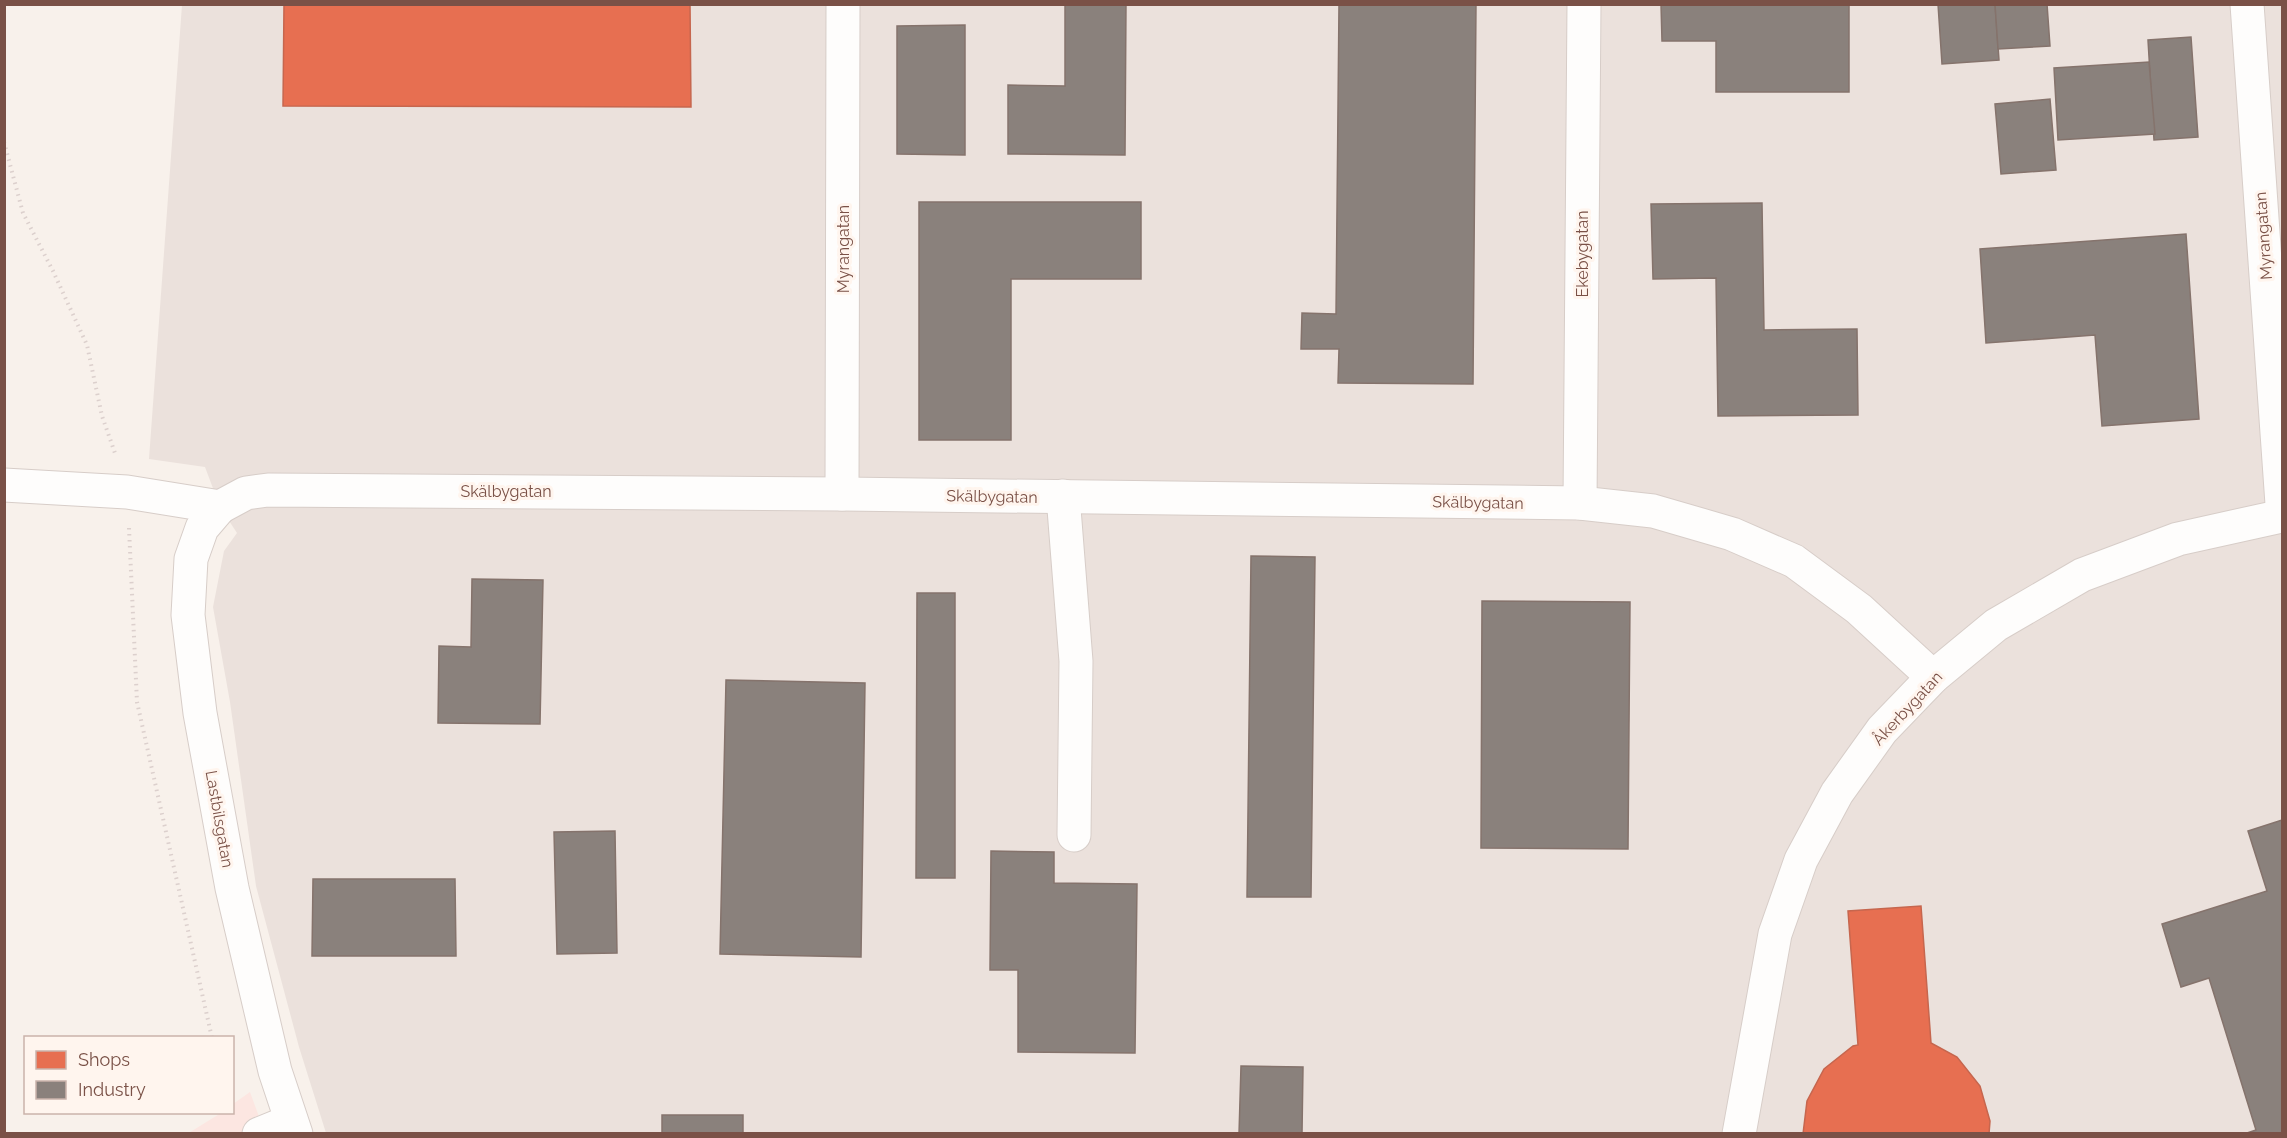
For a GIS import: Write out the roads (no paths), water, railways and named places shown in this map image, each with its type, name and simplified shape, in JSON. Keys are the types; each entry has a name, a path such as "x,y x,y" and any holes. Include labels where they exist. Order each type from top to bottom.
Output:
{"street":[{"name":"Myrangatan","path":"842,494 843,4"},
{"name":"Ekebygatan","path":"1580,503 1584,4"},
{"name":"Myrangatan","path":"2247,4 2283,504"},
{"path":"4,485 127,492 220,507"},
{"name":"Skälbygatan","path":"220,507 246,493 268,490 1063,496 1580,503 1653,511 1732,534 1794,561 1859,609 1934,676"},
{"path":"1063,496 1076,661 1074,835"},
{"name":"Lastbilsgatan","path":"220,507 202,528 191,559 188,615 200,712 232,888 275,1071 293,1127"},
{"name":"Åkerbygatan","path":"1739,1134 1774,934 1801,861 1837,793 1882,730 1934,676 1996,625 2082,575 2178,539 2283,516"},
{"path":"259,1134 293,1127"}]}
